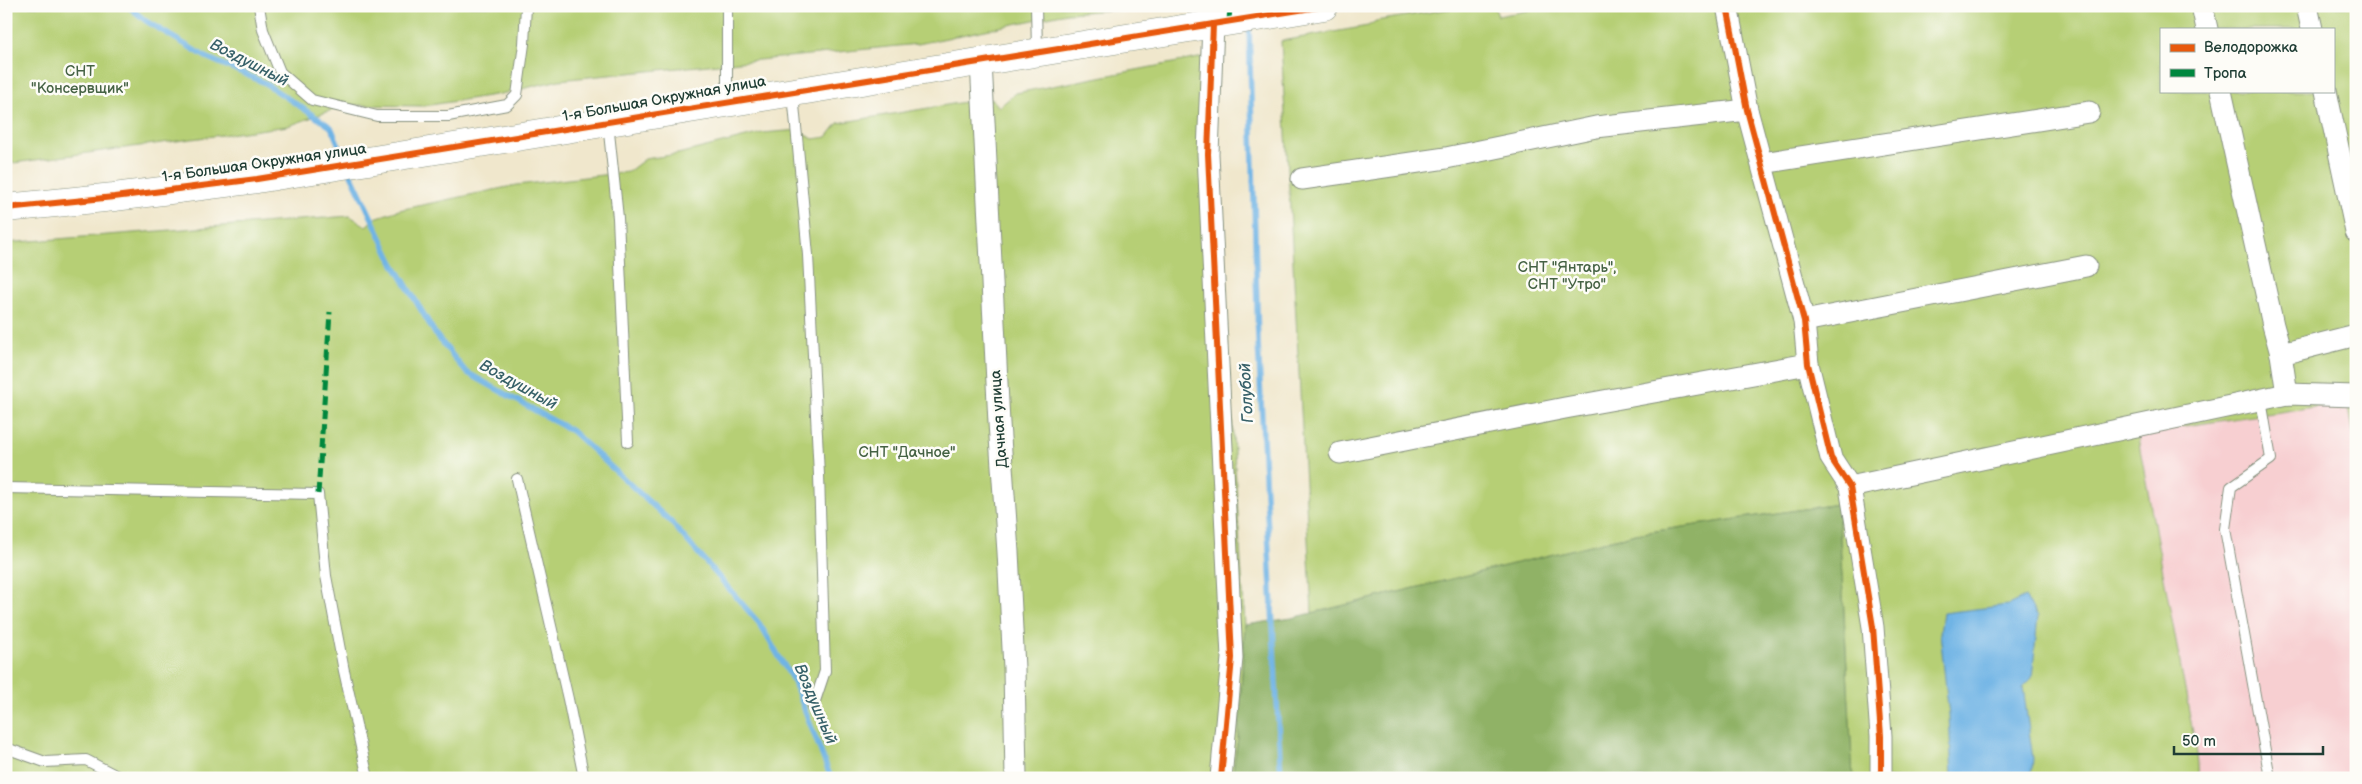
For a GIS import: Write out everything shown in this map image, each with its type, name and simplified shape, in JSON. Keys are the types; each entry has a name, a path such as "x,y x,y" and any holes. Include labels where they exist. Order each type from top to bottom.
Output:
{"street":[{"name":"1-я Большая Окружная улица","path":"6,208 114,197 257,178 1037,51 1221,23 1268,11 1324,6"},
{"path":"1727,6 1747,110 1804,321 1808,364 1831,458 1850,486 1873,627 1881,778"},
{"path":"2202,6 2207,28"},
{"path":"2307,6 2312,28"},
{"path":"1221,23 1208,154 1232,658 1221,778"},
{"name":"Дачная улица","path":"981,61 999,423 1009,562 1014,668 1016,778"},
{"path":"2221,92 2281,354 2287,394"},
{"path":"2326,92 2356,232"},
{"path":"1302,179 1446,158 1596,128 1747,110"},
{"path":"1762,162 2089,112"},
{"path":"1804,321 2086,266"},
{"path":"2281,354 2356,335"},
{"path":"1340,453 1565,408 1808,364"},
{"path":"1850,486 2287,394 2356,396"}],"lane":[{"path":"259,6 263,30 280,72 312,100 377,116 448,116 507,105 517,95 524,44 526,6"},
{"path":"727,6 727,101"},
{"path":"1036,6 1037,51"},
{"path":"792,91 808,255 819,475 825,671 813,707"},
{"path":"608,122 618,218 628,442"},
{"path":"2261,400 2271,459 2231,487 2225,529 2270,778"},
{"path":"517,479 568,699 584,778"},
{"path":"6,488 318,494 326,576 344,671 368,778"},
{"path":"6,748 45,762 86,760 121,778"}],"shaded area":[{"path":"2348,401 2356,449 2356,778 2199,778 2197,754 2137,433"}],"green space":[{"name":"СНТ \"Консервщик\"","path":"6,6 1174,6 1067,13 918,44 559,80 501,94 424,106 346,105 288,126 6,164"},
{"name":"СНТ \"Янтарь\", СНТ \"Утро\"","path":"1467,6 1494,6 1498,16 1537,9 1537,6 2356,6 2356,449 2348,402 2137,433 2197,754 2199,778 1853,778 1838,504 1636,534 1312,613 1281,41 1368,26 1376,21"},
{"name":"СНТ \"Дачное\"","path":"1209,56 1245,625 1238,738 1232,778 6,778 6,243 350,216 366,226 375,218 399,210 517,185 628,172 645,159 678,154 762,133 799,130 813,139 827,137 838,123 983,99 993,100 999,107 1016,93"},
{"path":"1838,504 1853,778 1232,778 1238,738 1245,625 1292,618 1636,534"}],"water":[{"path":"2025,597 2038,616 2032,678 2023,687 2033,759 2031,778 1952,778 1949,716 1940,633 1943,613 2008,605"}],"waterway":[{"name":"Воздушный","path":"128,6 146,21 206,57 263,82 331,127 344,157"},
{"name":"Голубой","path":"1249,26 1258,342 1281,778"},
{"name":"Воздушный","path":"350,172 392,261 436,335 466,372 572,431 670,521 759,623 794,682 831,778"}],"marked path":[{"path":"1229,21 1230,6"},
{"path":"318,494 330,312"}],"cycle path":[{"path":"6,208 257,179 1324,6"},
{"path":"1727,6 1747,110 1804,321 1808,364 1831,458 1850,487 1873,627 1881,736 1881,778"},
{"path":"1213,24 1208,154 1232,658 1221,778"}]}
